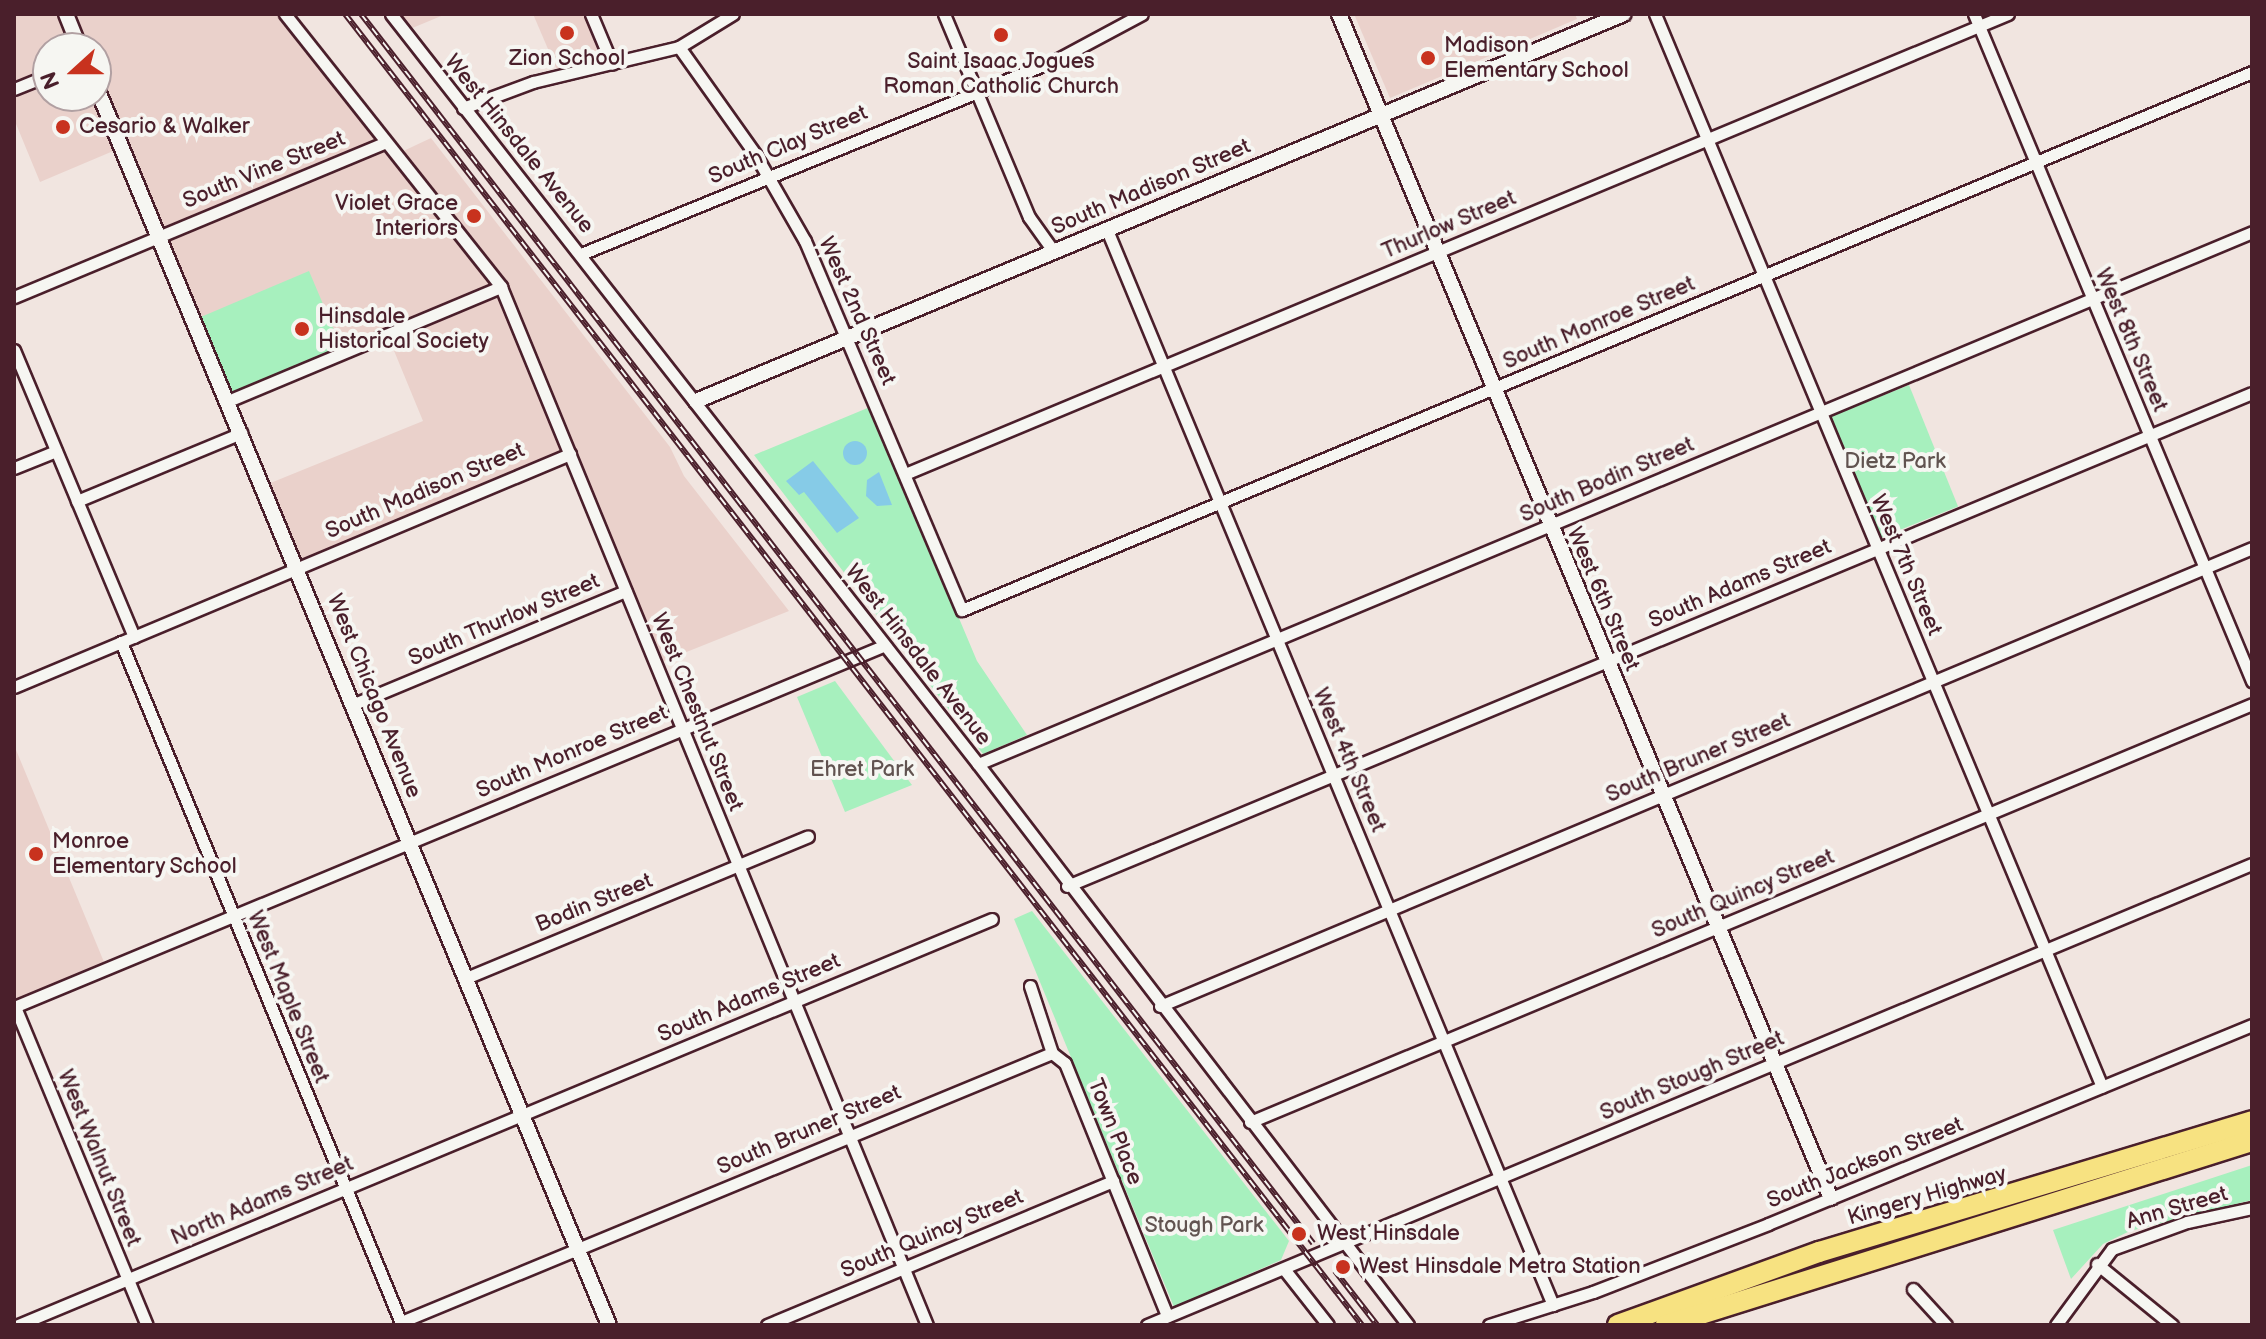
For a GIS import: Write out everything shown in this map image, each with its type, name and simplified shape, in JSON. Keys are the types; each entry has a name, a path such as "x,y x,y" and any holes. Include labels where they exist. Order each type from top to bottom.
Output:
{"highway":[{"name":"Kingery Highway","path":"1618,1325 1819,1252 2252,1121"},
{"name":"Kingery Highway","path":"1666,1325 2252,1141"}],"street":[{"name":"West Chestnut Street","path":"285,14 384,143 501,287 927,1325"},
{"name":"West Hinsdale Avenue","path":"391,14 978,764 1067,886 1408,1325"},
{"path":"591,14 612,64"},
{"path":"463,108 533,82 679,47 733,14"},
{"path":"944,14 1029,217 1054,252"},
{"name":"South Clay Street","path":"581,254 975,88 1058,59 1142,14"},
{"name":"West 6th Street","path":"1339,14 1435,253 1831,1198"},
{"name":"South Madison Street","path":"696,401 1624,14"},
{"name":"West 7th Street","path":"1655,14 2102,1087"},
{"name":"West 8th Street","path":"1974,14 2252,681"},
{"name":"Thurlow Street","path":"905,474 2008,14"},
{"name":"West 2nd Street","path":"679,47 768,175 809,249 962,610"},
{"name":"South Monroe Street","path":"962,610 2252,72"},
{"name":"West Chicago Avenue","path":"107,112 609,1325"},
{"name":"South Vine Street","path":"14,297 384,143"},
{"name":"West 4th Street","path":"1107,230 1553,1305"},
{"name":"South Bodin Street","path":"978,764 2252,232"},
{"path":"228,401 501,287"},
{"path":"14,350 134,637"},
{"name":"South Adams Street","path":"1067,886 2252,393"},
{"path":"77,501 241,433"},
{"path":"14,468 56,451"},
{"name":"South Madison Street","path":"14,687 570,454"},
{"name":"South Bruner Street","path":"1160,1006 2252,548"},
{"name":"South Thurlow Street","path":"354,704 625,591"},
{"name":"West Maple Street","path":"121,642 401,1324"},
{"name":"South Monroe Street","path":"15,1007 883,646"},
{"name":"South Quincy Street","path":"1250,1122 2252,704"},
{"name":"Bodin Street","path":"466,978 808,836"},
{"name":"South Stough Street","path":"1147,1325 2252,864"},
{"name":"South Adams Street","path":"522,1114 992,919"},
{"name":"Town Place","path":"1030,986 1055,1053 1113,1181 1167,1316"},
{"name":"West Walnut Street","path":"15,1007 147,1325"},
{"name":"South Jackson Street","path":"1489,1325 1553,1305 1831,1198 2252,1025"},
{"name":"South Bruner Street","path":"401,1324 849,1135 1055,1053"},
{"name":"North Adams Street","path":"18,1325 522,1114"},
{"name":"South Quincy Street","path":"767,1325 1113,1181"},
{"name":"Ann Street","path":"2056,1325 2097,1264 2126,1242 2252,1208"},
{"path":"2097,1264 2172,1325"},
{"path":"1284,1269 1328,1325"},
{"path":"1913,1289 1946,1325"}],"shaded area":[{"path":"14,14 59,14 66,32 32,32 32,75 14,83"},
{"path":"70,14 280,14 377,140 161,228 112,112 112,32 78,32"},
{"path":"399,14 446,14 410,29"},
{"name":"Zion School","path":"533,14 585,14 604,59 557,70"},
{"name":"Madison Elementary School","path":"1354,14 1575,14 1577,19 1390,98"},
{"path":"32,90 32,112 103,112 118,149 40,182 14,119 14,97"},
{"path":"431,138 670,447 684,476 789,611 659,663 507,288 397,154"},
{"path":"383,151 493,284 342,349 198,317 166,240"},
{"path":"498,297 561,452 300,561 268,484 423,421 390,341"},
{"name":"Monroe Elementary School","path":"14,745 104,962 14,1000"}],"green space":[{"path":"309,271 342,349 232,396 199,318"},
{"name":"Dietz Park","path":"1909,385 1958,506 1879,538 1830,417"},
{"path":"870,407 977,661 1027,735 983,754 754,455"},
{"name":"Ehret Park","path":"835,681 912,785 845,812 797,697"},
{"name":"Stough Park","path":"1032,911 1289,1241 1281,1260 1174,1307 1014,919"},
{"path":"2252,1165 2252,1200 2130,1231 2103,1244 2071,1279 2053,1230"}],"water":[{"path":"855,441 863,445 867,453 863,461 855,465 847,461 843,453 847,445"},
{"path":"813,461 859,518 837,533 804,492 799,495 786,481"},
{"path":"879,472 892,505 877,506 866,496 867,480"}],"railway":[{"path":"345,14 1362,1325"},
{"path":"361,14 1313,1243"},
{"path":"1335,1271 1377,1325"}],"place":[{"name":"Zion School","path":"567,33"},
{"name":"Saint Isaac Jogues Roman Catholic Church","path":"1001,35"},
{"name":"Madison Elementary School","path":"1428,58"},
{"name":"Cesario & Walker","path":"63,127"},
{"name":"Violet Grace Interiors","path":"474,216"},
{"name":"Hinsdale Historical Society","path":"302,329"},
{"name":"Monroe Elementary School","path":"36,854"},
{"name":"West Hinsdale","path":"1299,1234"},
{"name":"West Hinsdale Metra Station","path":"1343,1267"}]}
